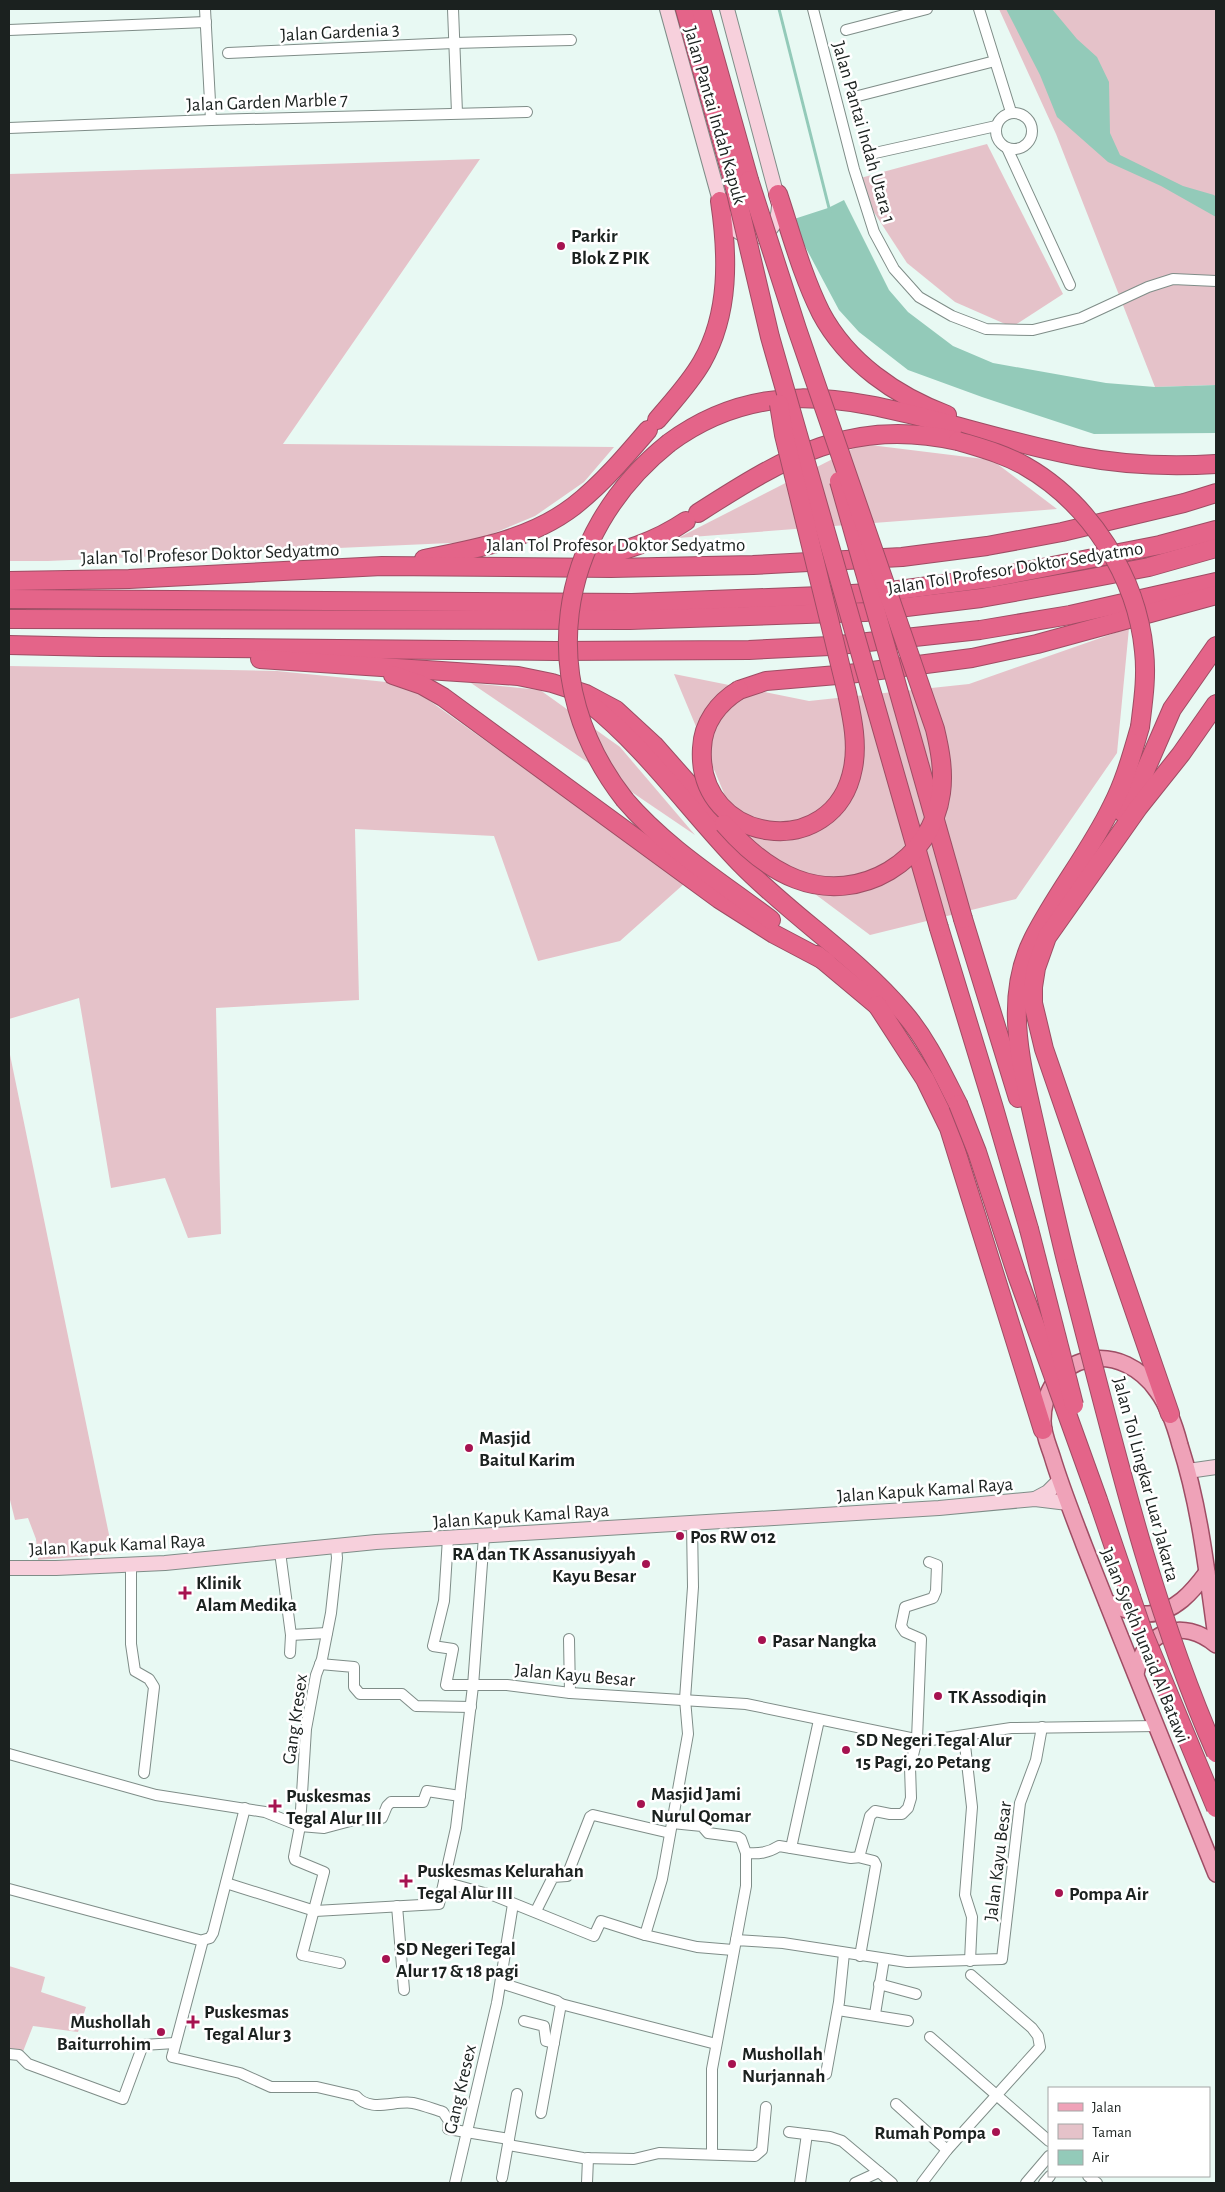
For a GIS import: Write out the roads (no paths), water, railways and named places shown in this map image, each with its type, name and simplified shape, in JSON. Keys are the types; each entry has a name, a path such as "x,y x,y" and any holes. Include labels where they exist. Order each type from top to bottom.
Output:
{"highway":[{"path":"100,648 507,675 539,680 594,697 624,716 654,745 753,854 787,875 814,884 850,885 884,874 913,853 930,829 941,793 942,767 935,729 797,329 742,182 685,9"},
{"path":"701,9 742,182 770,337 784,435 847,693 854,730 855,759 848,786 834,808 822,819 795,830 779,832 747,825 731,815 712,795 702,768 704,733 716,710 726,699 739,690 766,681 849,674 972,658 1037,644 1216,595"},
{"path":"778,194 815,300 830,327 864,366 892,388 930,408 1052,450"},
{"path":"382,566 490,545 546,523 572,507 604,480 698,370 707,353 716,330 724,296 726,270 725,236 720,201"},
{"path":"797,329 963,919 1056,1220"},
{"path":"770,337 939,928 994,1105 1029,1229 1098,1500"},
{"path":"954,1097 895,1020 827,962 676,849 643,821 625,800 595,756 576,705 571,684 569,656 571,604 586,548 605,513 639,469 669,443 697,425 741,408 772,400 813,398 890,409 1052,450 1108,462 1167,466 1216,464"},
{"path":"558,567 639,546 668,533 779,465 801,454 855,436 896,433 932,436 958,441 1009,458 1036,473 1069,499 1100,536 1119,566 1128,586 1141,633 1145,669 1140,727 1127,770 1112,805 1033,940 1020,978 1017,1010 1018,1042 1056,1220"},
{"name":"Jalan Tol Profesor Doktor Sedyatmo","path":"9,581 129,579 382,566 753,565 902,557 987,546 1062,532 1184,503 1216,493"},
{"name":"Jalan Tol Profesor Doktor Sedyatmo","path":"9,599 632,602 821,596 883,592 991,578 1160,546 1216,530"},
{"name":"Jalan Tol Profesor Doktor Sedyatmo","path":"9,619 630,620 865,612 981,598 1086,580 1149,567 1216,548"},
{"path":"9,645 100,648 556,651 749,650 830,646 980,630 1070,615 1216,582"},
{"path":"1033,940 1087,870 1125,811 1139,785 1172,709 1216,646"},
{"path":"369,667 412,681 438,694 734,909 774,934 827,962"},
{"path":"568,688 610,721 739,862 880,988 904,1013 929,1047 954,1097 977,1152 1017,1275 1143,1632 1216,1808"},
{"path":"1170,1414 1044,1049 1033,1003 1033,987 1040,953 1056,921 1138,808 1181,754 1216,704"},
{"path":"877,1005 925,1079 949,1128 1043,1430"},
{"name":"Jalan Tol Lingkar Luar Jakarta","path":"1056,1220 1131,1510 1165,1621 1216,1753"}],"main road":[{"name":"Jalan Pantai Indah Kapuk","path":"667,9 720,201 727,219 734,228 744,234 754,236 764,234 772,229 777,222 780,211 778,194 727,9"},
{"path":"1043,1430 1043,1412 1046,1398 1059,1375 1074,1365 1099,1358 1123,1363 1140,1373 1157,1390 1170,1414 1188,1471 1207,1572 1216,1637"},
{"name":"Jalan Syekh Junaid Al Batawi","path":"1043,1430 1068,1503 1216,1874"},
{"path":"1188,1471 1216,1467"},
{"name":"Jalan Kapuk Kamal Raya","path":"1035,1499 1048,1492 1060,1480"},
{"name":"Jalan Kapuk Kamal Raya","path":"9,1568 56,1568 165,1563 376,1542 939,1508 1035,1499 1068,1503"},
{"path":"1107,1602 1148,1614 1163,1610 1178,1603 1194,1590 1207,1572"},
{"path":"1136,1674 1142,1653 1154,1638 1166,1632 1178,1630 1198,1633 1216,1645"}],"street":[{"path":"205,9 211,120"},
{"path":"453,9 457,113"},
{"name":"Jalan Pantai Indah Utara 1","path":"813,9 854,169 874,232 894,269 919,297 952,316 986,329 1033,330 1081,318 1148,287 1173,279 1216,281"},
{"path":"846,30 927,9"},
{"path":"979,9 1011,112"},
{"path":"9,30 206,22"},
{"name":"Jalan Gardenia 3","path":"228,53 571,40"},
{"path":"858,96 994,61"},
{"name":"Jalan Garden Marble 7","path":"9,128 211,120 527,112"},
{"path":"875,153 996,126 1002,117 1011,112 1026,116 1032,125 1032,135 1022,147 1007,148"},
{"path":"996,126 999,141 1007,148 1070,285"},
{"path":"645,1935 662,1879 688,1734 685,1699 692,1587 692,1523"},
{"path":"226,1883 315,1911 439,1904 456,1828 474,1686 484,1536"},
{"name":"Jalan Kayu Besar","path":"448,1538 444,1601 433,1646 453,1649 446,1685 507,1685 570,1693 746,1704 926,1741 1011,1728 1157,1726"},
{"name":"Gang Kresex","path":"336,1547 337,1558 328,1633 316,1675 306,1729 300,1826 294,1859 324,1872 302,1955 340,1963"},
{"path":"280,1552 291,1635 290,1653"},
{"path":"861,1857 861,1846 873,1812 879,1810 899,1815 905,1813 911,1798 910,1768 917,1738 921,1639 905,1632 901,1626 906,1607 933,1598 936,1591 937,1565 929,1562"},
{"path":"131,1564 131,1644 135,1671 149,1679 154,1687 144,1773"},
{"path":"291,1635 328,1633"},
{"path":"569,1639 570,1693"},
{"path":"320,1664 354,1666 354,1687 360,1694 402,1694 416,1706 471,1707"},
{"path":"791,1848 819,1720"},
{"name":"Jalan Kayu Besar","path":"965,1961 999,1961 1003,1957 1020,1803 1036,1760 1042,1728"},
{"path":"444,1882 495,1896 594,1936 600,1921 645,1935 697,1947 783,1943 907,1962 965,1961 972,1917 965,1895 972,1806 964,1736"},
{"path":"9,1754 156,1795 265,1812 300,1826 324,1828 354,1820 382,1818 387,1806 391,1802 424,1802 427,1790 460,1796"},
{"path":"245,1808 213,1933 210,1938 204,1940 172,2057 240,2073 271,2087 317,2087 356,2096 373,2105 410,2103 443,2112 449,2121 448,2129 588,2158 634,2159 659,2153 755,2156 759,2154 763,2145 766,2107"},
{"path":"536,1911 553,1877 567,1876 590,1817 593,1815 671,1828 702,1826 708,1834 738,1837 746,1853 746,1886 712,2069 712,2154"},
{"path":"746,1853 760,1854 771,1851 779,1846 851,1858 861,1857 874,1861 876,1865 860,1956"},
{"path":"9,1889 199,1940"},
{"path":"513,1904 501,1984 557,2001 561,2004 716,2044"},
{"path":"397,1906 404,1990"},
{"path":"826,2074 838,2010 844,1953"},
{"path":"875,2014 884,1959"},
{"path":"922,2183 947,2150 1040,2046 1038,2036 1032,2028 971,1975"},
{"name":"Gang Kresex","path":"454,2183 501,1984"},
{"path":"879,1984 916,1994"},
{"path":"541,2114 561,2004"},
{"path":"838,2010 875,2014 908,2021"},
{"path":"524,2021 544,2026 546,2041 554,2043"},
{"path":"930,2037 1048,2140"},
{"path":"9,2054 19,2055 28,2064 123,2099 143,2045 176,2044"},
{"path":"502,2178 517,2094"},
{"path":"896,2104 947,2150"},
{"path":"789,2132 830,2137 842,2141 892,2183"},
{"path":"800,2183 807,2134"},
{"path":"1026,2183 1048,2157"},
{"path":"587,2183 588,2158"},
{"path":"855,2183 879,2172"}],"water":[{"path":"1006,9 1052,9 1077,39 1097,57 1109,82 1110,133 1120,155 1183,186 1214,195 1216,197 1216,217 1161,186 1108,162 1057,117 1040,75"},
{"path":"844,200 889,290 908,312 953,346 993,363 1106,383 1155,387 1216,385 1216,433 1094,434 908,370 859,332 839,310 791,220 828,208"}],"waterway":[{"path":"779,9 830,212"}],"place":[{"name":"Parkir Blok Z PIK","path":"561,246"},
{"name":"Masjid Baitul Karim","path":"469,1448"},
{"name":"Pos RW 012","path":"680,1536"},
{"name":"RA dan TK Assanusiyyah Kayu Besar","path":"646,1564"},
{"name":"Klinik Alam Medika","path":"185,1593"},
{"name":"Pasar Nangka","path":"762,1640"},
{"name":"TK Assodiqin","path":"938,1696"},
{"name":"SD Negeri Tegal Alur 15 Pagi, 20 Petang","path":"846,1750"},
{"name":"Masjid Jami Nurul Qomar","path":"641,1804"},
{"name":"Puskesmas Tegal Alur III","path":"275,1806"},
{"name":"Puskesmas Kelurahan Tegal Alur III","path":"406,1881"},
{"name":"Pompa Air","path":"1059,1893"},
{"name":"SD Negeri Tegal Alur 17 & 18 pagi","path":"386,1959"},
{"name":"Puskesmas Tegal Alur 3","path":"193,2022"},
{"name":"Mushollah Baiturrohim","path":"161,2032"},
{"name":"Mushollah Nurjannah","path":"732,2064"},
{"name":"Rumah Pompa","path":"996,2132"}]}
